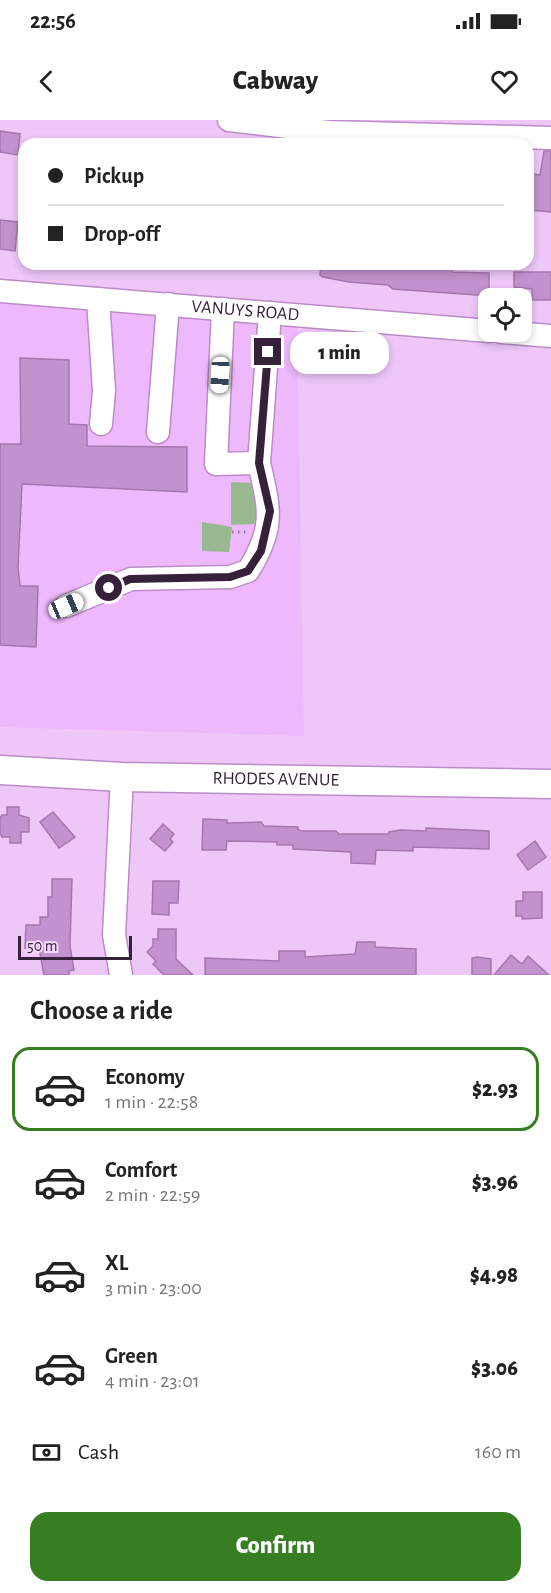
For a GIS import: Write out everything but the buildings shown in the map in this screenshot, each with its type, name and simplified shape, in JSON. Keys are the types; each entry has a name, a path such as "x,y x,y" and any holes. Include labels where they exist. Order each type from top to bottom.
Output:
{"main road":[{"name":"RHODES AVENUE","path":"0,770 122,777 551,784"}],"street":[{"path":"229,120 328,132 427,127 551,138"},
{"name":"VANUYS ROAD","path":"0,291 478,330"},
{"path":"98,299 104,391 101,424"},
{"path":"158,432 168,304"},
{"path":"223,309 216,464 259,463"},
{"path":"66,606 130,579 230,577 248,571 261,551 270,511 259,463 270,313"},
{"path":"532,334 551,336"},
{"path":"121,975 114,935 122,777"}],"shaded area":[{"path":"0,303 297,327 304,736 0,727"}],"green space":[{"path":"231,482 255,483 256,524 231,525"},
{"path":"202,522 232,527 229,552 202,551"}],"route":[{"path":"109,588 130,579 230,577 248,571 261,551 270,511 259,463 268,352"}]}
